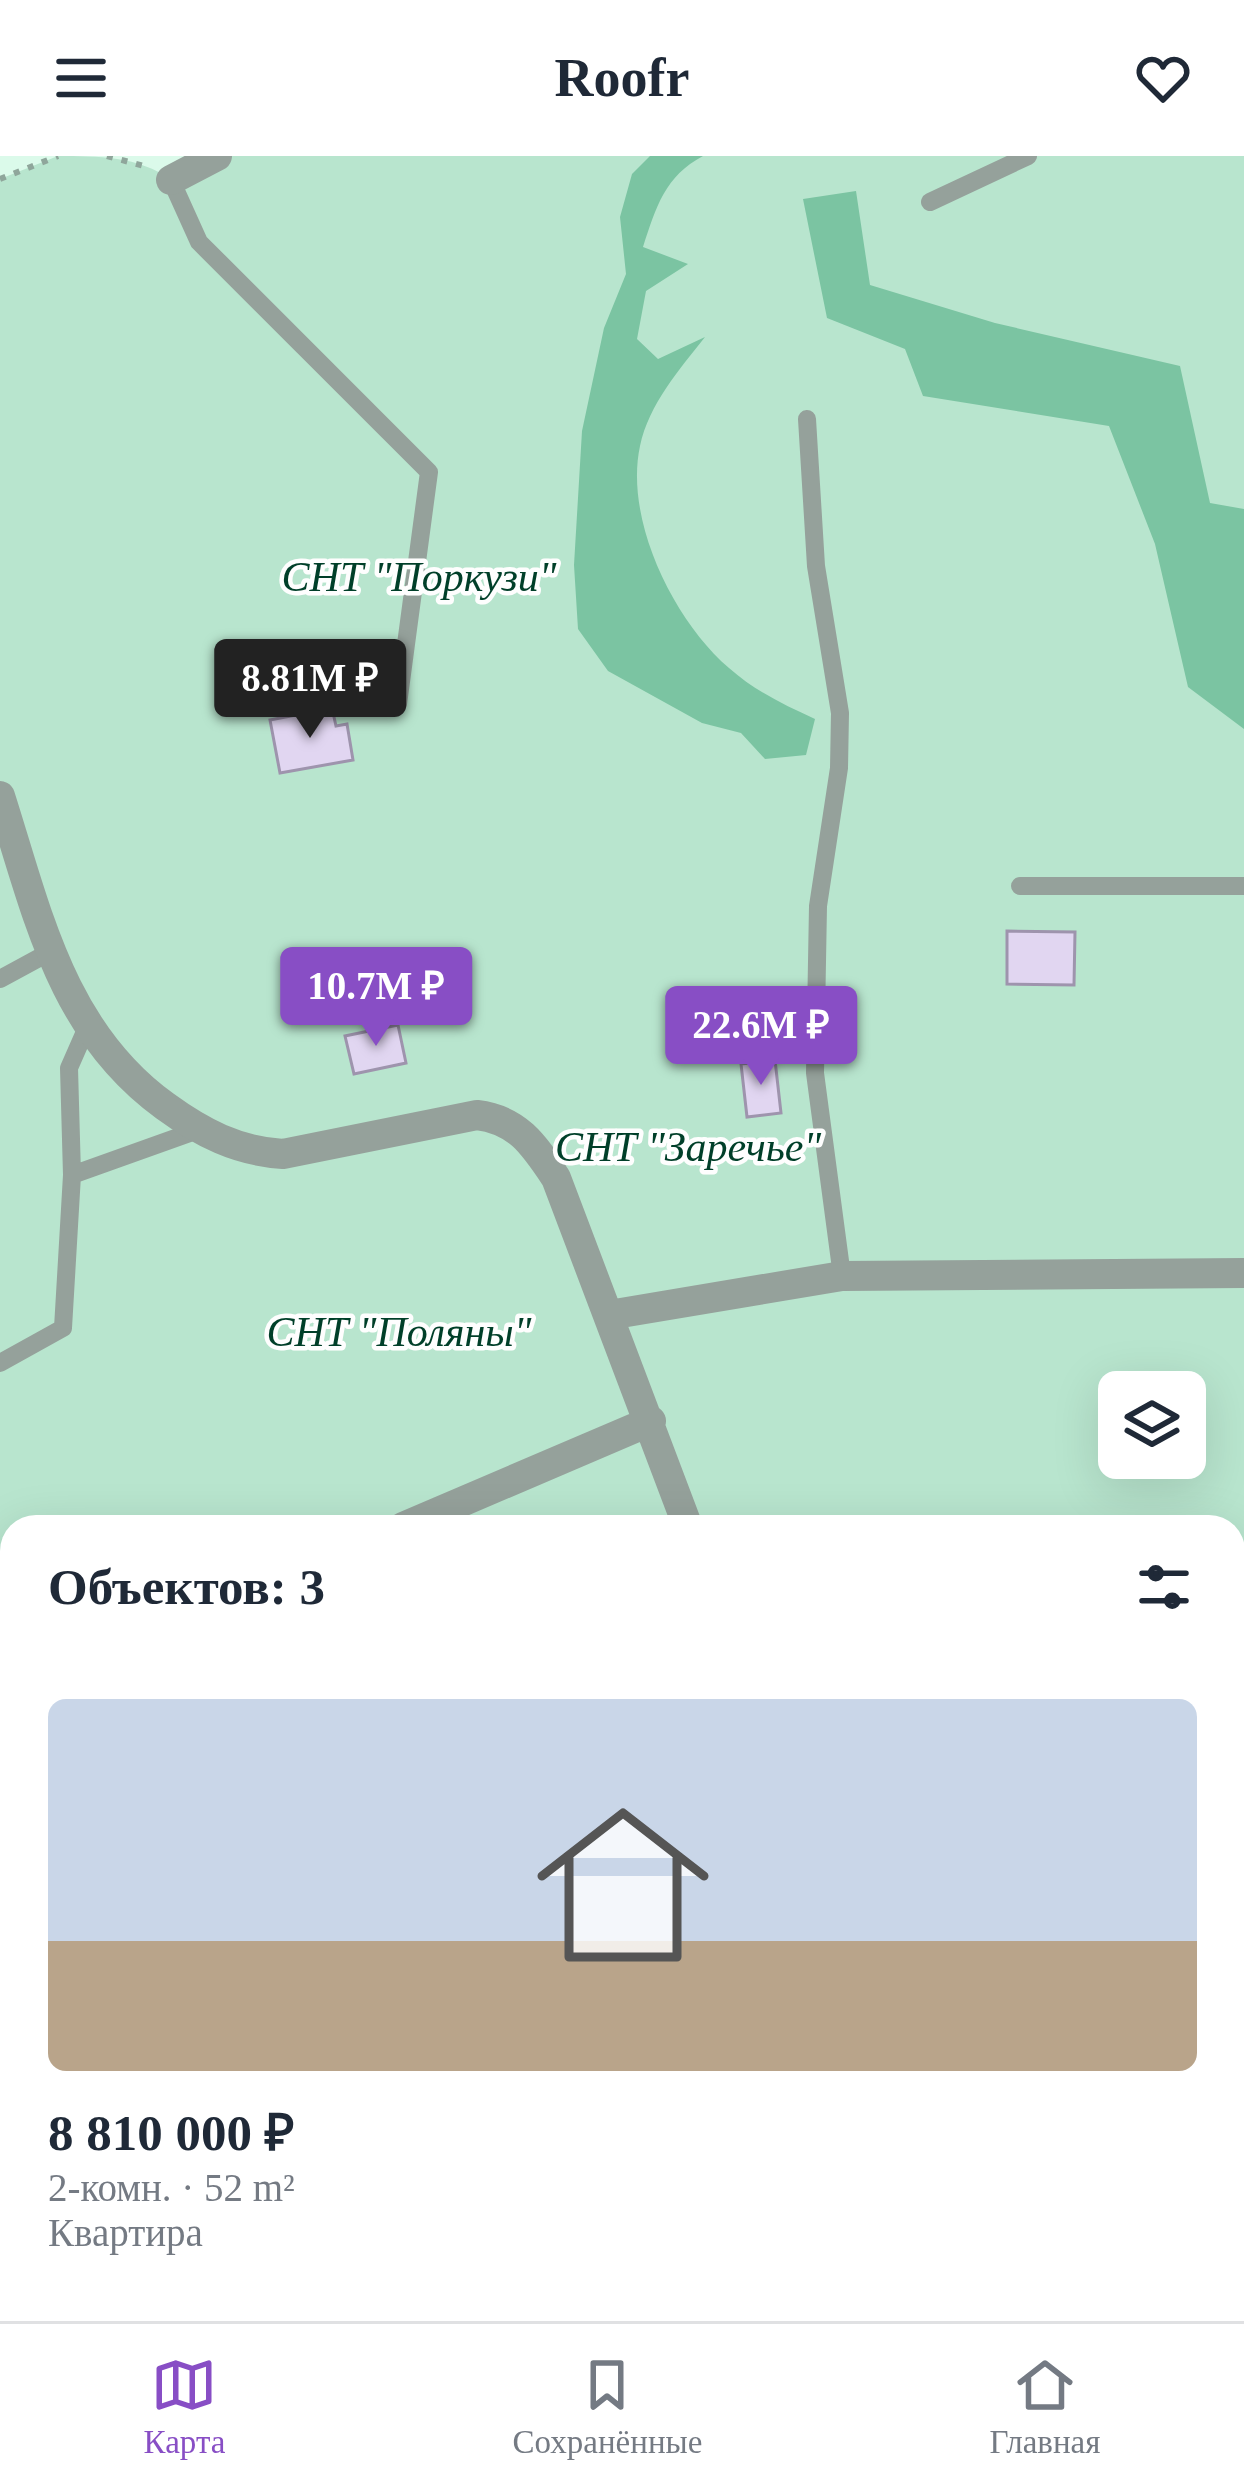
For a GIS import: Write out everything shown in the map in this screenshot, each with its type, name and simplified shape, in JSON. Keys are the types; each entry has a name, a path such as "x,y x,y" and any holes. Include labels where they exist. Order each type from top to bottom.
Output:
{"street":[{"path":"171,180 217,156"},
{"path":"0,796 48,953 87,1027 113,1064 198,1130 250,1152 283,1154 458,1118 505,1118 556,1178 684,1515"},
{"path":"609,1315 842,1276 1244,1273"},
{"path":"431,1515 651,1421"}],"lane":[{"path":"930,202 1028,156"},
{"path":"171,180 199,242 429,472 398,704"},
{"path":"807,419 816,566 840,712 839,768 818,906 814,1073 842,1276"},
{"path":"1020,886 1244,886"},
{"path":"0,979 48,953"},
{"path":"0,1363 63,1328 72,1175 69,1068 87,1027"},
{"path":"72,1175 198,1130"}],"path":[{"path":"0,179 58,156"}],"green space":[{"name":"СНТ \"Поркузи\"","path":"58,156 131,162 171,180 217,156 1244,156 1244,1515 0,1515 0,179"}],"shaded area":[{"path":"650,156 703,156 671,183 653,219 643,247 688,264 646,291 637,339 658,359 705,337 666,388 644,431 637,475 647,536 672,597 709,648 749,684 815,719 806,755 765,759 741,733 702,723 608,671 578,629 574,565 582,431 604,328 626,274 620,217 632,174"},
{"path":"856,191 870,285 995,323 1180,366 1210,503 1244,509 1244,729 1188,687 1155,544 1109,426 923,396 905,349 827,318 803,199"}],"building":[{"path":"332,708 336,726 347,724 353,760 280,773 270,720"},
{"path":"1007,931 1075,932 1074,985 1007,984"},
{"path":"398,1025 406,1063 354,1074 345,1036"},
{"path":"775,1060 781,1113 747,1117 741,1064"}],"park label":[{"name":"СНТ \"Заречье\"","path":"688,1146"},
{"name":"СНТ \"Поляны\"","path":"399,1331"}]}
